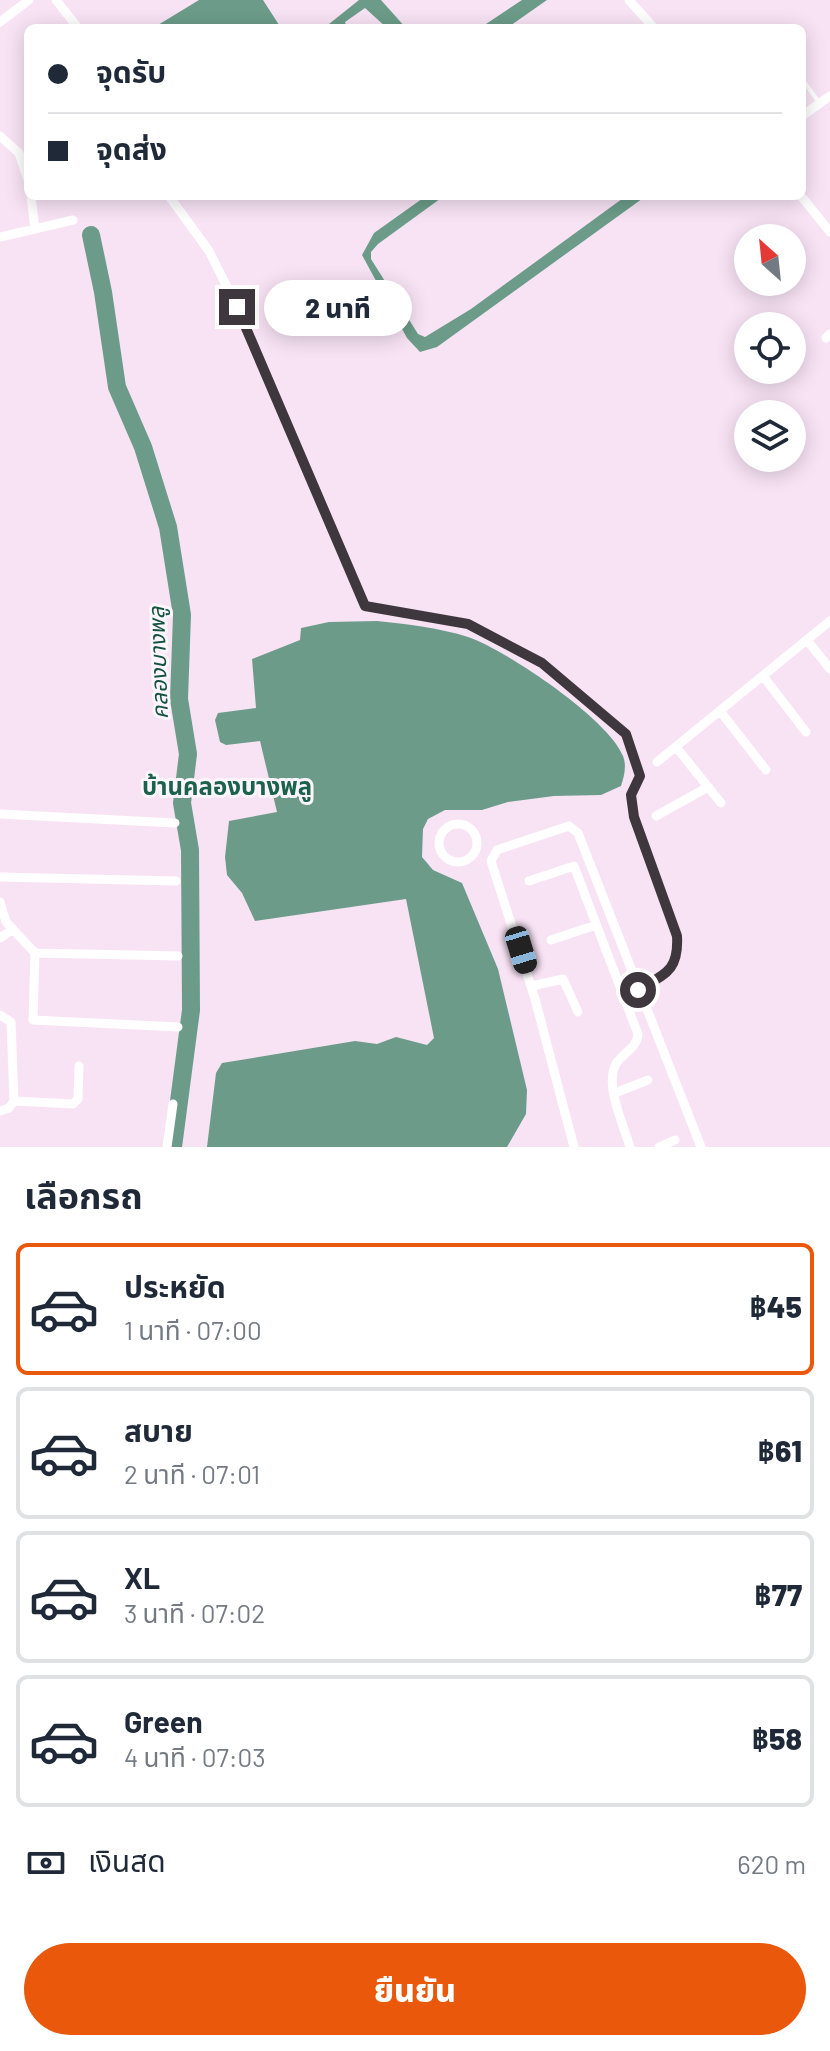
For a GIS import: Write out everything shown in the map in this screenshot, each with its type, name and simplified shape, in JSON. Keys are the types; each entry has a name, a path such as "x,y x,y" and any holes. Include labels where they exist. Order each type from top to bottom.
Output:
{"street":[{"path":"0,22 29,0"},
{"path":"56,0 75,24"},
{"path":"629,0 650,24"},
{"path":"806,113 830,96"},
{"path":"0,136 24,154"},
{"path":"31,200 35,229"},
{"path":"173,200 209,251 237,307 365,606 468,624 542,663 626,734 640,776 631,795 634,817 677,936 678,956 671,969 638,990"},
{"path":"804,200 830,232"},
{"path":"0,237 73,220"},
{"path":"657,762 830,621"},
{"path":"807,640 830,669"},
{"path":"763,676 806,732"},
{"path":"720,711 766,770"},
{"path":"676,747 721,803"},
{"path":"656,816 708,787"},
{"path":"0,814 175,823"},
{"path":"466,825 474,832 477,848 467,861 450,861 439,850 439,839 449,826 466,825"},
{"path":"574,1147 532,986 491,868 494,854 505,846 569,826 575,828 701,1147"},
{"path":"477,848 494,854"},
{"path":"529,881 574,866 638,1034 634,1046 613,1069 615,1093 630,1147"},
{"path":"0,877 176,881"},
{"path":"0,902 6,922 35,953 33,1020 178,1027"},
{"path":"551,940 596,925"},
{"path":"0,938 13,929"},
{"path":"35,953 178,956"},
{"path":"532,986 563,979 578,1012"},
{"path":"0,1015 11,1022 14,1101 9,1108 0,1111"},
{"path":"14,1101 73,1104 78,1099 79,1066"},
{"path":"615,1093 648,1080"},
{"path":"167,1147 173,1104"},
{"path":"659,1147 675,1140"}],"lane":[{"path":"806,84 820,103"}],"shaded area":[{"path":"199,0 263,0 278,24 160,24"},
{"path":"359,0 381,0 402,24 383,24 365,8 346,24 329,24"},
{"path":"522,0 547,0 513,24 486,24"},
{"path":"420,200 438,200 371,252 371,259 418,334 425,337 471,309 621,200 640,200 437,347 420,352 407,338 362,255 374,233"},
{"path":"377,621 457,634 485,644 530,671 578,706 614,741 623,756 625,771 621,786 601,795 554,796 508,802 482,810 445,810 428,819 423,829 422,857 433,870 462,883 498,969 527,1090 526,1114 507,1147 207,1147 216,1073 222,1063 355,1041 377,1044 396,1037 427,1045 434,1038 406,899 255,921 242,893 227,875 225,857 229,821 277,812 260,741 226,745 220,742 215,720 218,713 256,708 252,659 300,640 301,628 329,622"}],"waterway":[{"name":"คลองบางพลู","path":"91,235 117,387 143,447 168,527 182,615 179,699 188,754 182,803 190,850 191,1010 173,1147"}],"district":[{"name":"บ้านคลองบางพลู","path":"227,787"}],"route":[{"path":"237,307 345,553 365,606 468,624 542,663 626,734 640,776 631,795 634,817 677,936 678,956 671,969 638,990"}]}
